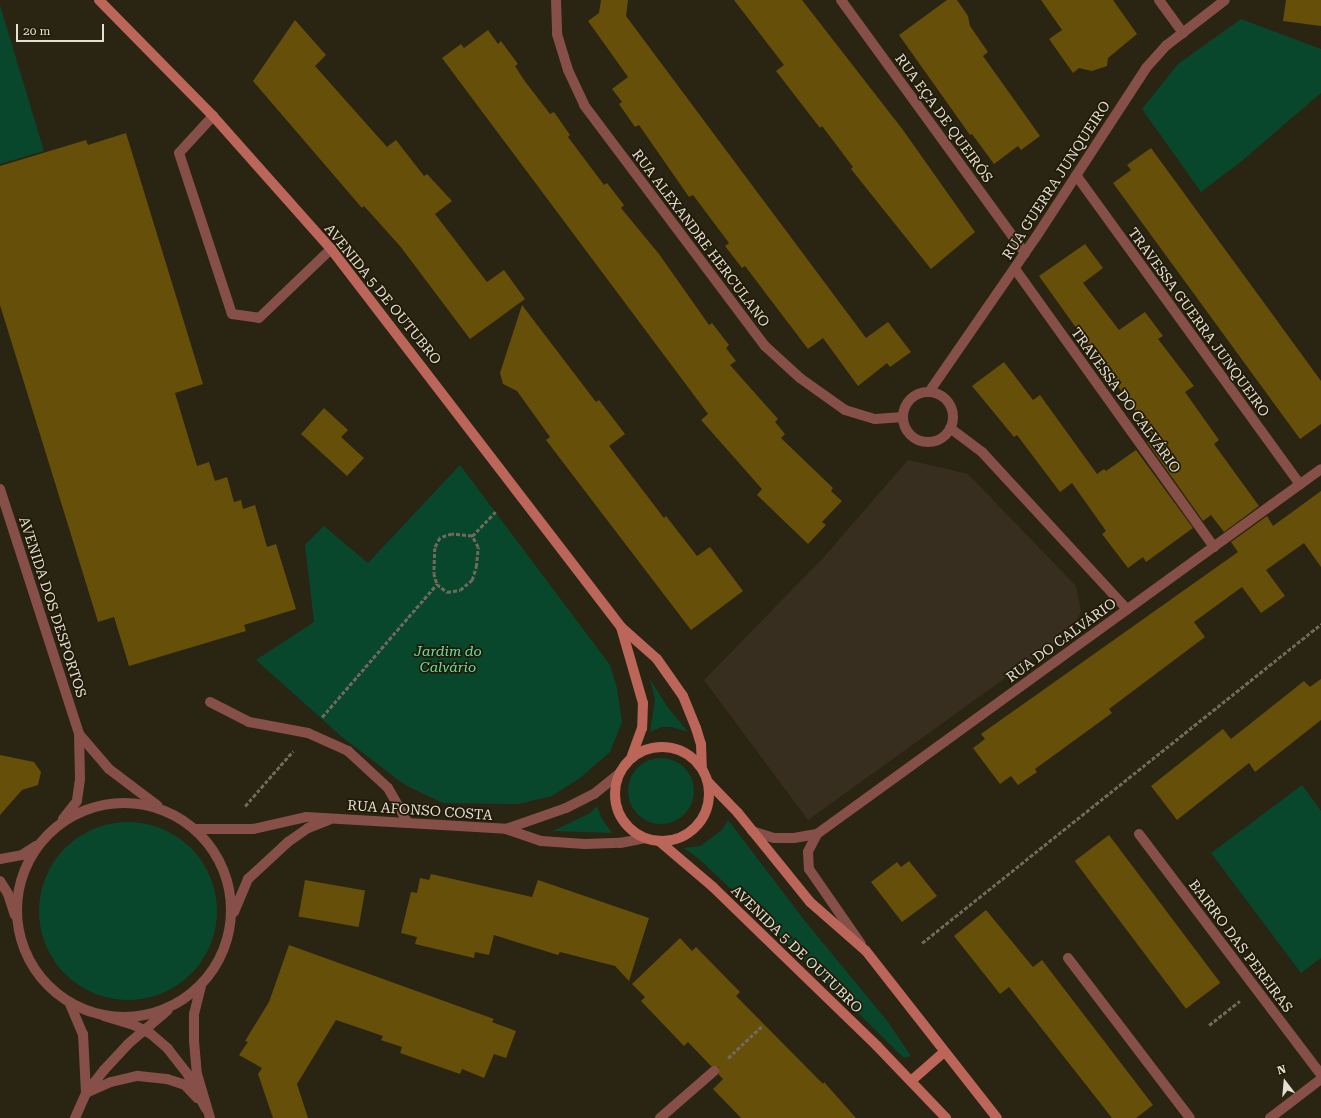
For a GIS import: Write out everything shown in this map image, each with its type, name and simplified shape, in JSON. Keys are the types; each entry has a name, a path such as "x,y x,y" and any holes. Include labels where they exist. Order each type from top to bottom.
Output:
{"main road":[{"name":"AVENIDA 5 DE OUTUBRO","path":"99,0 213,116 331,249 621,627 657,659 683,696 701,744 702,767"},
{"name":"AVENIDA 5 DE OUTUBRO","path":"621,627 642,703 642,728 632,756"},
{"path":"708,782 708,805 697,826 685,835 670,841 659,841 646,838 627,826 618,813 614,798 619,774 632,756 646,749 662,746 677,748 691,756 702,767 708,782 752,831 810,902 866,951 997,1118"},
{"name":"AVENIDA 5 DE OUTUBRO","path":"659,841 713,887 911,1081 946,1118"},
{"path":"911,1081 944,1052"}],"street":[{"name":"RUA ALEXANDRE HERCULANO","path":"556,0 557,34 568,70 584,105 765,346 800,378 845,410 875,419 903,417"},
{"name":"RUA EÇA DE QUEIRÓS","path":"840,0 1025,253"},
{"path":"1159,0 1183,33"},
{"name":"RUA GUERRA JUNQUEIRO","path":"929,392 1015,269 1146,68 1183,33 1225,0"},
{"path":"213,116 194,134 179,153 232,314 259,318 331,249"},
{"name":"TRAVESSA GUERRA JUNQUEIRO","path":"1076,175 1300,484"},
{"name":"TRAVESSA DO CALVÁRIO","path":"1015,269 1214,547"},
{"path":"929,392 944,397 949,404 952,416 950,428 938,439 922,441 909,432 903,417 906,406 913,396 929,392"},
{"path":"950,428 982,452 1127,609"},
{"name":"RUA DO CALVÁRIO","path":"752,831 774,838 794,838 817,834 1321,469"},
{"name":"AVENIDA DOS DESPORTOS","path":"0,489 79,734 80,779 77,801 62,821"},
{"path":"210,702 249,722 308,733 348,751 388,788 408,823"},
{"name":"AVENIDA DOS DESPORTOS","path":"79,734 109,769 165,810 195,829"},
{"name":"RUA AFONSO COSTA","path":"506,829 566,808 594,794 619,774"},
{"path":"0,859 22,855 36,846 62,821 102,805 131,802 165,810"},
{"name":"RUA AFONSO COSTA","path":"195,829 229,831 253,829 306,817 506,829 541,841 585,844 620,843 646,838"},
{"name":"RUA AFONSO COSTA","path":"201,986 221,957 238,899 248,879 288,842 308,828 332,818"},
{"path":"195,829 218,856 230,888 231,924"},
{"name":"RUA DO CALVÁRIO","path":"817,834 808,852 810,869 866,951"},
{"name":"BAIRRO DAS PEREIRAS","path":"1139,834 1321,1075"},
{"path":"15,915 20,879 36,846"},
{"path":"0,881 8,894 15,915 23,950 41,981 70,1004 143,1030 168,1049 188,1075 208,1113"},
{"path":"1068,958 1190,1118"},
{"path":"75,1118 86,1093 104,1070 143,1030 172,1006 201,986"},
{"path":"201,986 194,1014 194,1040 197,1074 208,1113"},
{"path":"70,1004 83,1034 86,1093"},
{"path":"104,1016 139,1017 172,1006"},
{"path":"660,1118 714,1071"},
{"path":"86,1093 111,1082 138,1076 167,1079 185,1085 208,1113"},
{"path":"1270,1118 1321,1079"}],"path":[{"path":"472,536 496,511"},
{"path":"452,534 472,536 478,548 476,567 472,580 460,590 447,592 437,584 433,561 435,548 440,538 452,534"},
{"path":"245,806 437,584"},
{"path":"922,943 1321,624"},
{"path":"1208,1025 1242,1000"},
{"path":"714,1071 762,1026"}],"shaded area":[{"path":"908,460 968,474 1076,586 1081,611 1072,630 808,820 704,680 824,557"}],"green space":[{"path":"0,5 44,151 0,164"},
{"path":"1241,19 1321,49 1321,93 1243,160 1201,192 1142,109 1178,64"},
{"name":"Jardim do Calvário","path":"460,465 610,665 617,688 622,722 610,752 580,778 552,796 518,804 443,803 405,785 342,737 256,660 314,622 305,545 324,526 368,563"},
{"path":"650,679 667,706 688,732 672,727 662,727 650,732 655,699"},
{"path":"661,758 674,761 684,768 691,778 694,791 691,804 684,814 674,821 661,824 648,821 638,814 631,804 628,791 631,778 638,768 648,761"},
{"path":"1302,785 1321,811 1321,958 1301,973 1211,853"},
{"path":"597,806 602,819 612,833 553,831 590,813"},
{"path":"728,820 805,921 888,1022 911,1056 904,1058 748,905 699,859 684,848 700,846 722,830"},
{"path":"137,822 162,828 170,832 185,842 197,854 211,877 216,894 216,928 211,945 197,968 185,980 162,994 145,999 119,1000 94,994 86,990 71,980 59,968 45,945 40,928 39,902 45,877 49,869 59,854 71,842 94,828 111,823"}],"building":[{"path":"601,0 628,0 626,16 866,338 888,322 911,352 890,367 887,363 858,386 823,338 808,349 745,266 742,268 725,246 729,243 693,195 689,197 639,125 635,127 619,104 622,102 612,89 628,77 588,21 599,13"},
{"path":"734,0 802,0 903,130 975,232 931,269 851,169 853,167 822,126 820,128 776,71 784,65"},
{"path":"947,0 957,0 968,16 970,26 988,52 983,56 1040,136 1021,150 1018,146 994,164 972,134 970,135 899,35"},
{"path":"1041,0 1113,0 1137,34 1108,58 1107,66 1092,71 1079,68 1073,73 1049,39 1062,30"},
{"path":"1286,0 1321,0 1321,26 1283,21"},
{"path":"295,20 326,55 315,66 387,147 396,140 424,176 427,174 452,201 435,214 487,282 504,270 525,299 470,339 400,246 364,206 362,208 253,81"},
{"path":"488,30 498,44 501,41 518,64 515,66 524,80 550,114 554,112 570,135 568,137 604,185 607,183 624,205 621,208 659,254 709,325 712,323 729,345 726,348 736,361 730,365 778,419 775,422 785,434 781,438 833,488 831,491 842,501 822,522 826,525 808,544 757,495 762,489 701,420 708,414 442,58 461,44 464,48"},
{"path":"126,133 203,384 175,393 197,466 209,462 215,481 227,477 234,502 241,500 243,509 255,505 267,547 276,544 296,609 244,625 246,631 129,666 114,617 98,622 0,305 0,166 86,140 88,145"},
{"path":"1151,148 1321,381 1321,424 1300,439 1113,183 1131,170 1127,165"},
{"path":"1085,244 1103,268 1083,283 1119,330 1145,312 1163,336 1158,339 1194,386 1185,392 1219,440 1214,444 1259,506 1224,532 1211,515 1203,521 1147,442 1154,437 1039,276"},
{"path":"522,305 596,402 599,400 625,434 609,446 664,518 666,516 697,556 710,547 743,591 691,630 546,440 550,437 517,391 503,384 500,373"},
{"path":"1004,362 1033,400 1040,395 1097,474 1104,469 1106,471 1136,450 1193,528 1146,562 1143,557 1128,568 1102,534 1106,531 1072,483 1060,492 1017,435 1014,437 972,386"},
{"path":"324,408 348,430 341,437 364,458 347,476 301,434"},
{"path":"1321,491 1321,567 1304,543 1266,570 1285,596 1261,613 1242,587 1194,622 1205,637 1109,709 1112,713 1035,769 1037,772 1018,785 1011,776 1000,784 973,748 985,739 981,734 1238,552 1231,542 1267,516 1273,526"},
{"path":"1321,679 1321,720 1255,772 1249,763 1177,820 1151,786 1223,729 1231,739 1304,681 1310,687"},
{"path":"0,755 34,762 41,772 38,785 22,790 0,815"},
{"path":"1109,835 1220,983 1186,1009 1075,861"},
{"path":"909,861 937,896 902,922 871,882 897,862 901,867"},
{"path":"431,874 532,897 538,880 649,918 629,981 615,966 560,952 558,955 494,935 489,955 475,952 474,958 415,944 417,937 401,933 411,892 417,893 420,878 429,880"},
{"path":"305,880 365,891 359,927 299,916"},
{"path":"986,910 1033,967 1042,960 1153,1105 1136,1118 1112,1118 1009,987 1000,994 954,936"},
{"path":"680,938 692,951 696,947 740,992 736,996 823,1084 824,1082 856,1118 741,1118 713,1089 723,1079 719,1075 719,1067 711,1066 688,1042 684,1046 641,1001 645,997 632,984"},
{"path":"289,945 494,1019 492,1022 516,1031 506,1058 494,1054 484,1078 462,1069 460,1074 400,1053 402,1047 381,1040 383,1036 336,1020 297,1084 308,1118 273,1118 258,1074 262,1068 239,1055 248,1042 245,1041 269,1002"}]}
